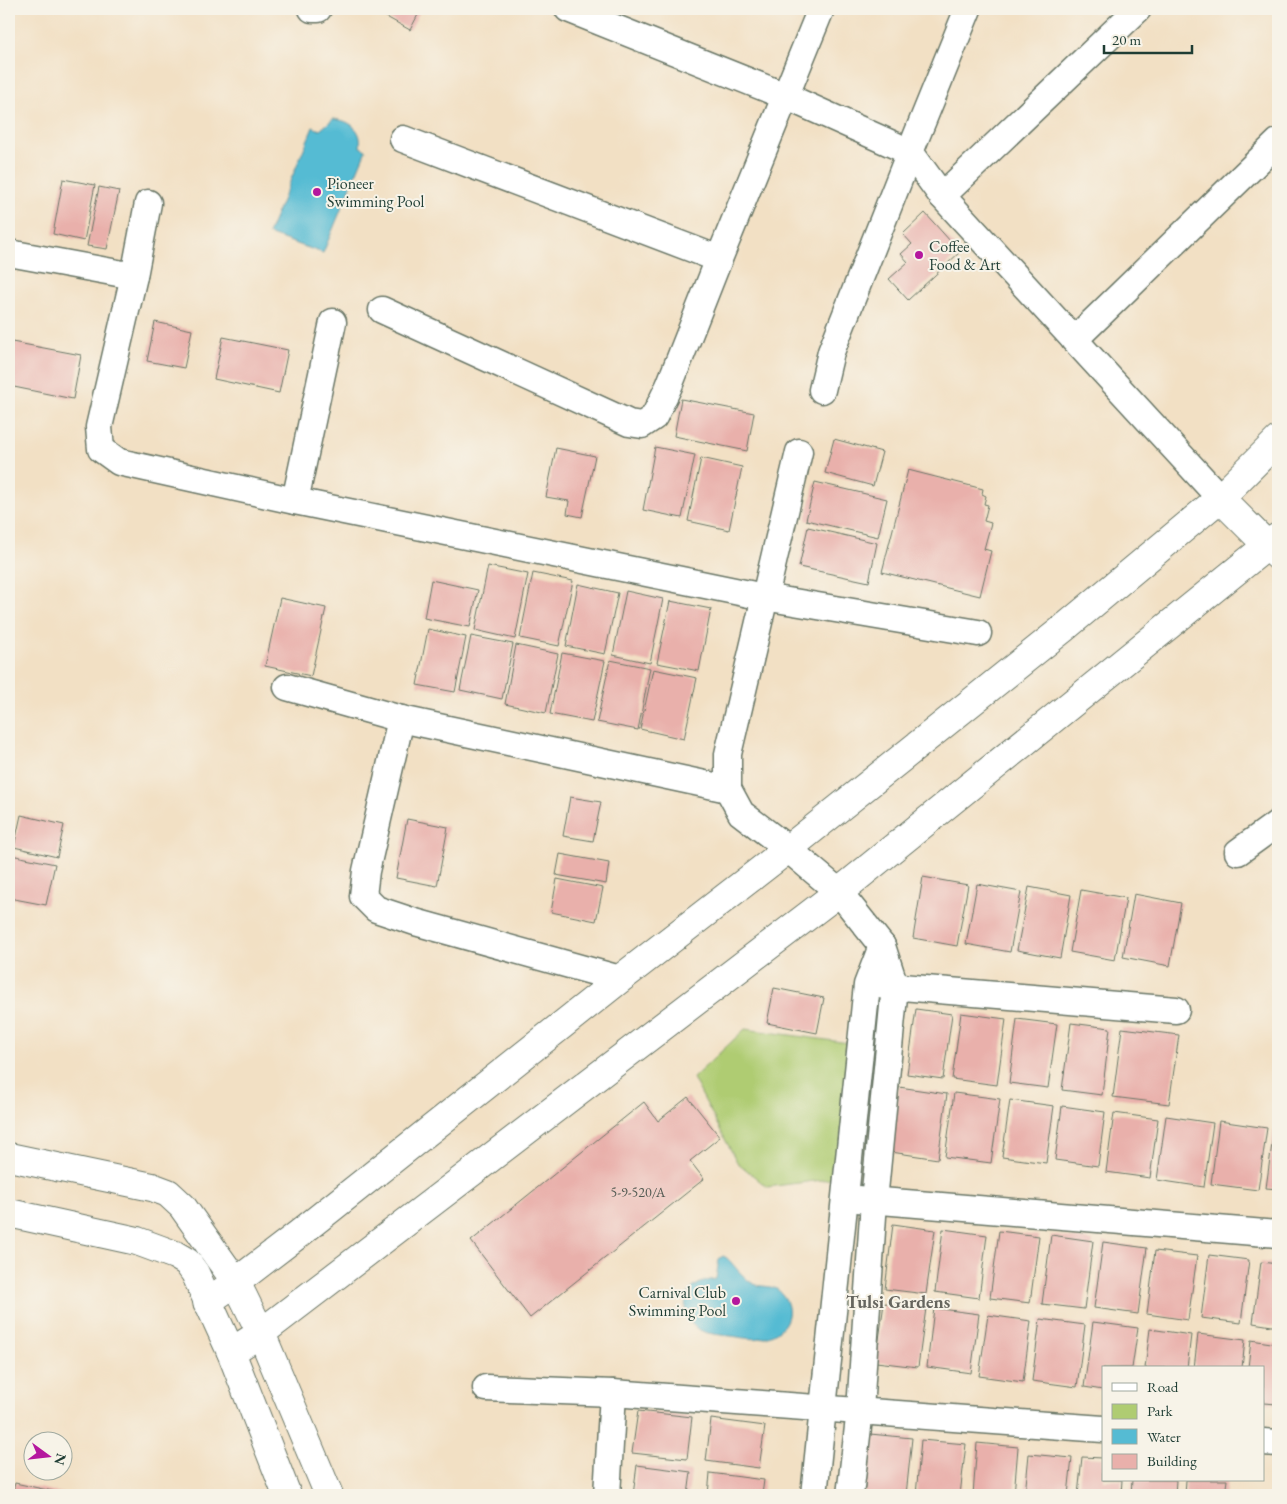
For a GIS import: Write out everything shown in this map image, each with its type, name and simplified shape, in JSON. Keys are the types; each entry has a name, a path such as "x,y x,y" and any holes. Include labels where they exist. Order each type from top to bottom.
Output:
{"street":[{"path":"312,9 318,9"},
{"path":"231,1352 262,1334 839,892 1275,547 1220,498 1074,340 942,196 910,152 785,96 568,9"},
{"path":"382,310 629,424 642,426 654,417 669,386 785,96 822,9"},
{"path":"822,390 831,352 968,9"},
{"path":"942,196 1138,9"},
{"path":"404,140 719,259"},
{"path":"1074,340 1278,142"},
{"path":"148,203 134,276 99,427 100,449 120,462 295,501 764,597 978,632"},
{"path":"9,253 134,276"},
{"path":"295,501 333,322"},
{"path":"207,1302 300,1233 620,979 788,849 1064,628 1220,498 1278,440"},
{"path":"799,452 728,754 728,789 741,813 839,892 882,946 895,986 874,1201 860,1410 850,1495"},
{"path":"287,688 401,718 728,789"},
{"path":"401,718 366,870 363,896 376,908 415,922 620,979"},
{"path":"1238,852 1278,823"},
{"path":"814,1495 867,984 882,946"},
{"path":"867,984 1176,1010"},
{"path":"9,1157 152,1187 168,1193 182,1206 236,1282 262,1334 329,1495"},
{"path":"846,1198 1278,1234"},
{"path":"9,1213 137,1241 187,1262 195,1273 231,1352 287,1495"},
{"path":"486,1388 613,1393 860,1410 1102,1430"},
{"path":"607,1495 613,1393"},
{"path":"1264,1442 1278,1443"}],"green space":[{"path":"745,1029 849,1043 838,1178 767,1187 737,1162 693,1078"}],"water":[{"name":"Pioneer Swimming Pool","path":"333,119 344,121 354,127 359,135 360,147 366,150 323,253 268,234 313,127 320,130"},
{"name":"Carnival Club Swimming Pool","path":"723,1256 751,1282 776,1289 782,1294 786,1301 788,1316 782,1328 769,1336 757,1339 717,1335 704,1332 693,1326 685,1306 688,1294 698,1284 716,1279 719,1259"}],"building":[{"path":"372,9 421,9 410,30"},
{"path":"63,179 95,185 84,241 53,234"},
{"path":"99,187 119,191 107,249 87,246"},
{"path":"925,213 960,252 908,300 889,279 908,262 901,254 912,244 903,234"},
{"path":"155,322 192,330 184,368 147,361"},
{"path":"223,337 288,350 279,393 214,379"},
{"path":"12,342 81,355 73,399 9,386 9,360"},
{"path":"681,399 754,413 747,451 674,436"},
{"path":"834,439 882,452 873,486 825,473"},
{"path":"655,447 695,455 682,518 643,510"},
{"path":"556,448 595,456 582,517 567,514 569,501 546,497"},
{"path":"701,458 742,467 729,530 688,521"},
{"path":"908,470 983,489 982,494 986,496 984,504 988,505 984,521 991,523 984,549 991,551 980,596 882,572"},
{"path":"815,482 887,499 878,537 806,520"},
{"path":"808,527 877,543 869,582 799,567"},
{"path":"488,566 528,574 515,639 475,630"},
{"path":"533,573 573,581 559,646 520,638"},
{"path":"431,580 478,590 470,627 424,618"},
{"path":"578,584 618,593 605,654 566,646"},
{"path":"626,591 663,599 650,663 613,655"},
{"path":"280,598 326,608 311,676 265,666"},
{"path":"670,601 711,609 699,671 657,663"},
{"path":"428,629 466,637 455,692 417,685"},
{"path":"471,636 513,644 502,699 460,690"},
{"path":"516,645 558,654 546,713 505,704"},
{"path":"562,653 605,661 592,722 550,714"},
{"path":"610,660 650,668 638,730 597,722"},
{"path":"653,669 697,678 684,739 640,729"},
{"path":"570,797 601,802 593,841 563,836"},
{"path":"21,815 64,825 57,857 14,847"},
{"path":"407,819 448,827 437,886 396,878"},
{"path":"560,854 609,863 606,884 556,875"},
{"path":"11,855 55,864 46,905 9,898"},
{"path":"923,877 968,885 957,946 913,938"},
{"path":"557,879 603,888 596,921 551,912"},
{"path":"977,884 1021,892 1010,952 966,944"},
{"path":"1029,887 1071,895 1060,958 1017,950"},
{"path":"1081,890 1126,898 1115,960 1070,952"},
{"path":"1134,894 1181,903 1170,966 1123,957"},
{"path":"774,988 824,998 817,1033 767,1023"},
{"path":"916,1009 952,1014 943,1079 907,1074"},
{"path":"961,1013 1006,1019 997,1085 952,1079"},
{"path":"1017,1019 1057,1024 1048,1088 1009,1083"},
{"path":"1071,1023 1110,1028 1102,1095 1062,1090"},
{"path":"1122,1028 1179,1035 1169,1104 1113,1097"},
{"path":"899,1087 947,1094 938,1159 891,1152"},
{"path":"954,1093 1000,1099 991,1163 945,1157"},
{"path":"688,1097 720,1137 690,1161 704,1179 530,1318 471,1241 644,1102 658,1121"},
{"path":"1010,1100 1054,1106 1046,1163 1002,1157"},
{"path":"1062,1106 1105,1112 1098,1166 1055,1160"},
{"path":"1114,1113 1158,1119 1150,1178 1106,1172"},
{"path":"1166,1116 1213,1123 1204,1187 1157,1180"},
{"path":"1219,1121 1267,1128 1258,1190 1211,1184"},
{"path":"1274,1129 1278,1130 1278,1189 1266,1188"},
{"path":"893,1224 935,1230 926,1294 885,1289"},
{"path":"943,1229 987,1235 979,1298 935,1292"},
{"path":"999,1231 1039,1236 1030,1303 990,1298"},
{"path":"1051,1235 1093,1241 1084,1309 1042,1304"},
{"path":"1103,1242 1147,1248 1138,1314 1094,1308"},
{"path":"1155,1251 1197,1256 1188,1320 1147,1314"},
{"path":"1209,1255 1249,1260 1241,1323 1201,1318"},
{"path":"1261,1262 1278,1264 1278,1327 1253,1323"},
{"path":"884,1303 926,1308 918,1367 876,1362"},
{"path":"934,1308 979,1314 971,1373 927,1367"},
{"path":"988,1315 1031,1321 1023,1382 979,1376"},
{"path":"1040,1319 1085,1325 1077,1387 1032,1381"},
{"path":"1093,1322 1138,1328 1132,1366 1102,1366 1102,1390 1084,1387"},
{"path":"1150,1329 1191,1335 1187,1366 1145,1366"},
{"path":"1198,1334 1245,1340 1242,1366 1194,1366"},
{"path":"1251,1340 1278,1344 1278,1404 1264,1403 1264,1366 1248,1366"},
{"path":"638,1411 692,1417 687,1459 632,1453"},
{"path":"711,1419 765,1426 759,1468 706,1461"},
{"path":"870,1434 912,1438 906,1495 864,1495"},
{"path":"921,1440 966,1444 960,1495 916,1495"},
{"path":"977,1443 1018,1447 1014,1495 973,1495"},
{"path":"1029,1454 1072,1458 1068,1495 1025,1495"},
{"path":"1082,1457 1102,1458 1102,1482 1122,1482 1121,1495 1078,1495"},
{"path":"637,1465 691,1472 688,1495 633,1495"},
{"path":"710,1473 764,1480 762,1495 708,1495"},
{"path":"1132,1482 1176,1482 1175,1495 1131,1495"},
{"path":"1186,1482 1227,1482 1225,1495 1185,1495"},
{"path":"15,1483 66,1494 66,1495 12,1495"}],"place":[{"name":"Pioneer Swimming Pool","path":"317,192"},
{"name":"Coffee Food & Art","path":"919,255"},
{"name":"Carnival Club Swimming Pool","path":"736,1301"}],"district":[{"name":"Tulsi Gardens","path":"898,1302"}]}
